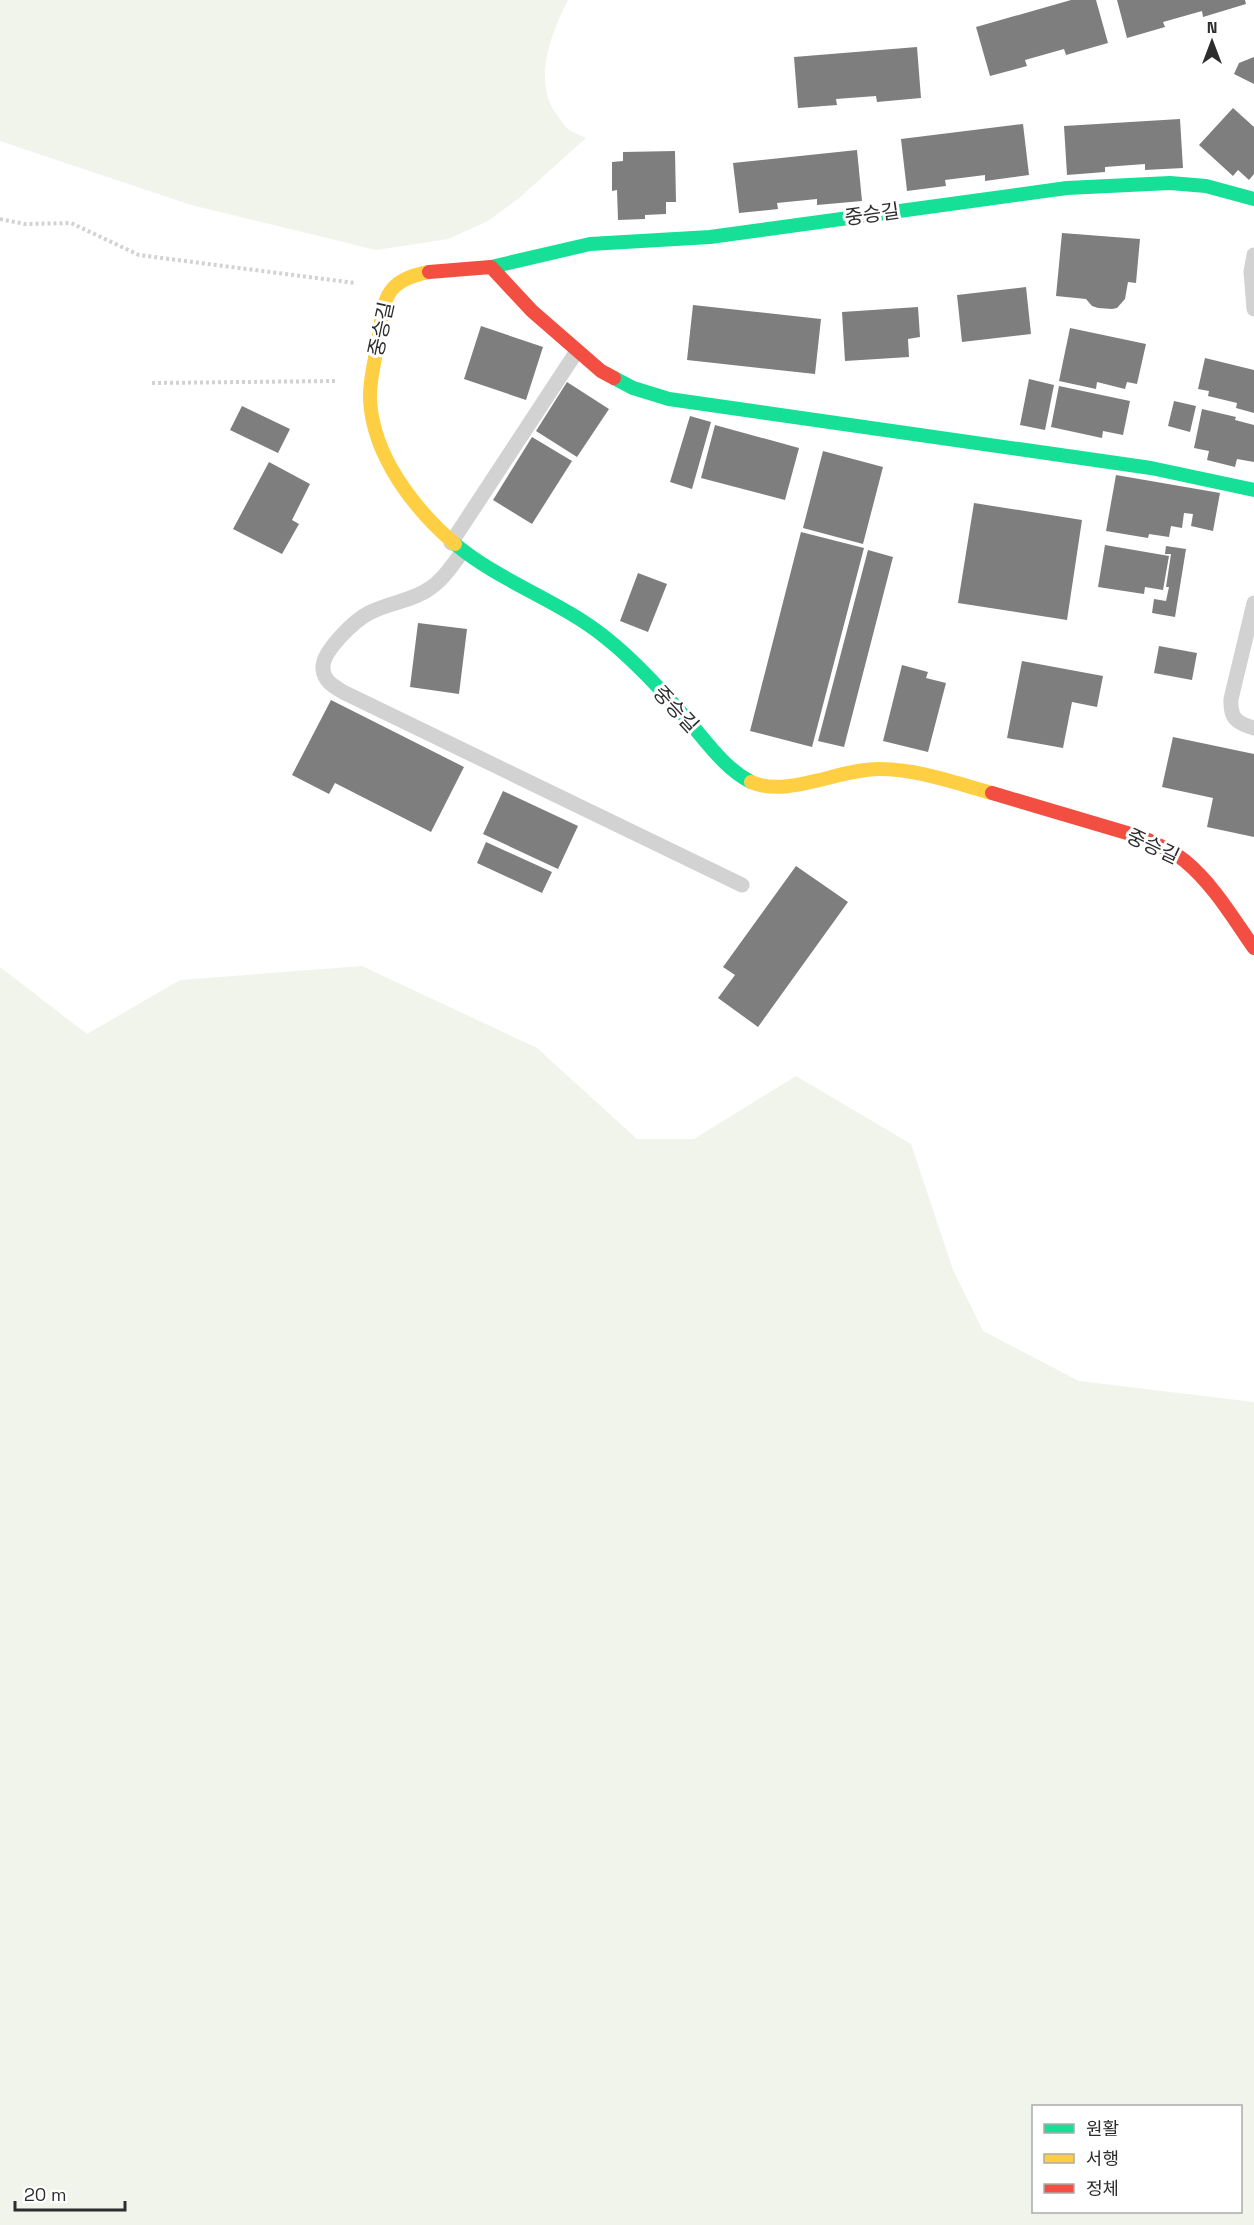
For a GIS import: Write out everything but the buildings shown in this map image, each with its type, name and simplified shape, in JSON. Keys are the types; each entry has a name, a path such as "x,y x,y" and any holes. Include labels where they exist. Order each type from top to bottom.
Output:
{"street":[{"name":"중승길","path":"1254,199 1206,186 1170,183 1067,188 710,237 590,244 491,267 410,275 387,293 372,381 371,408 381,446 407,491 419,508 457,547 548,599 604,637 628,657 731,769 742,778 759,785 777,787 859,770 903,769 1144,838 1184,860 1197,872 1220,897 1254,948"},
{"path":"491,267 532,311 601,371 633,388 669,399 1151,468 1254,490"}],"lane":[{"path":"1254,255 1251,287 1254,309"},
{"path":"577,351 457,547 441,579 429,590 368,613 355,622 341,636 323,662 327,681 343,692 742,885"},
{"path":"1254,603 1231,699 1231,710 1237,721 1254,729"}],"path":[{"path":"0,219 25,224 71,224 139,255 392,287"},
{"path":"152,383 372,381"}],"shaded area":[{"path":"0,0 568,0 550,42 545,73 546,87 550,102 564,125 586,138 519,198 488,221 448,239 376,250 191,205 0,141"},
{"path":"362,966 537,1048 637,1139 694,1139 796,1076 911,1144 953,1270 983,1331 1079,1381 1254,1402 1254,2225 0,2225 0,967 87,1034 180,980"}],"traffic: fast":[{"path":"491,267 590,244 710,237 1067,188 1170,183 1206,186 1254,199"},
{"path":"614,378 633,388 669,399 1151,468 1254,490"},
{"path":"455,544 491,569 569,613 606,638 657,686 724,762 751,782"}],"traffic: slow":[{"path":"429,272 404,280 390,292 383,311 370,400 379,441 398,480 425,515 455,544"},
{"path":"751,782 781,787 863,770 879,769 908,771 992,793"}],"traffic: jam":[{"path":"429,272 491,267 532,311 601,371 614,378"},
{"path":"992,793 1144,838 1170,851 1185,861 1205,880 1254,948"}]}
